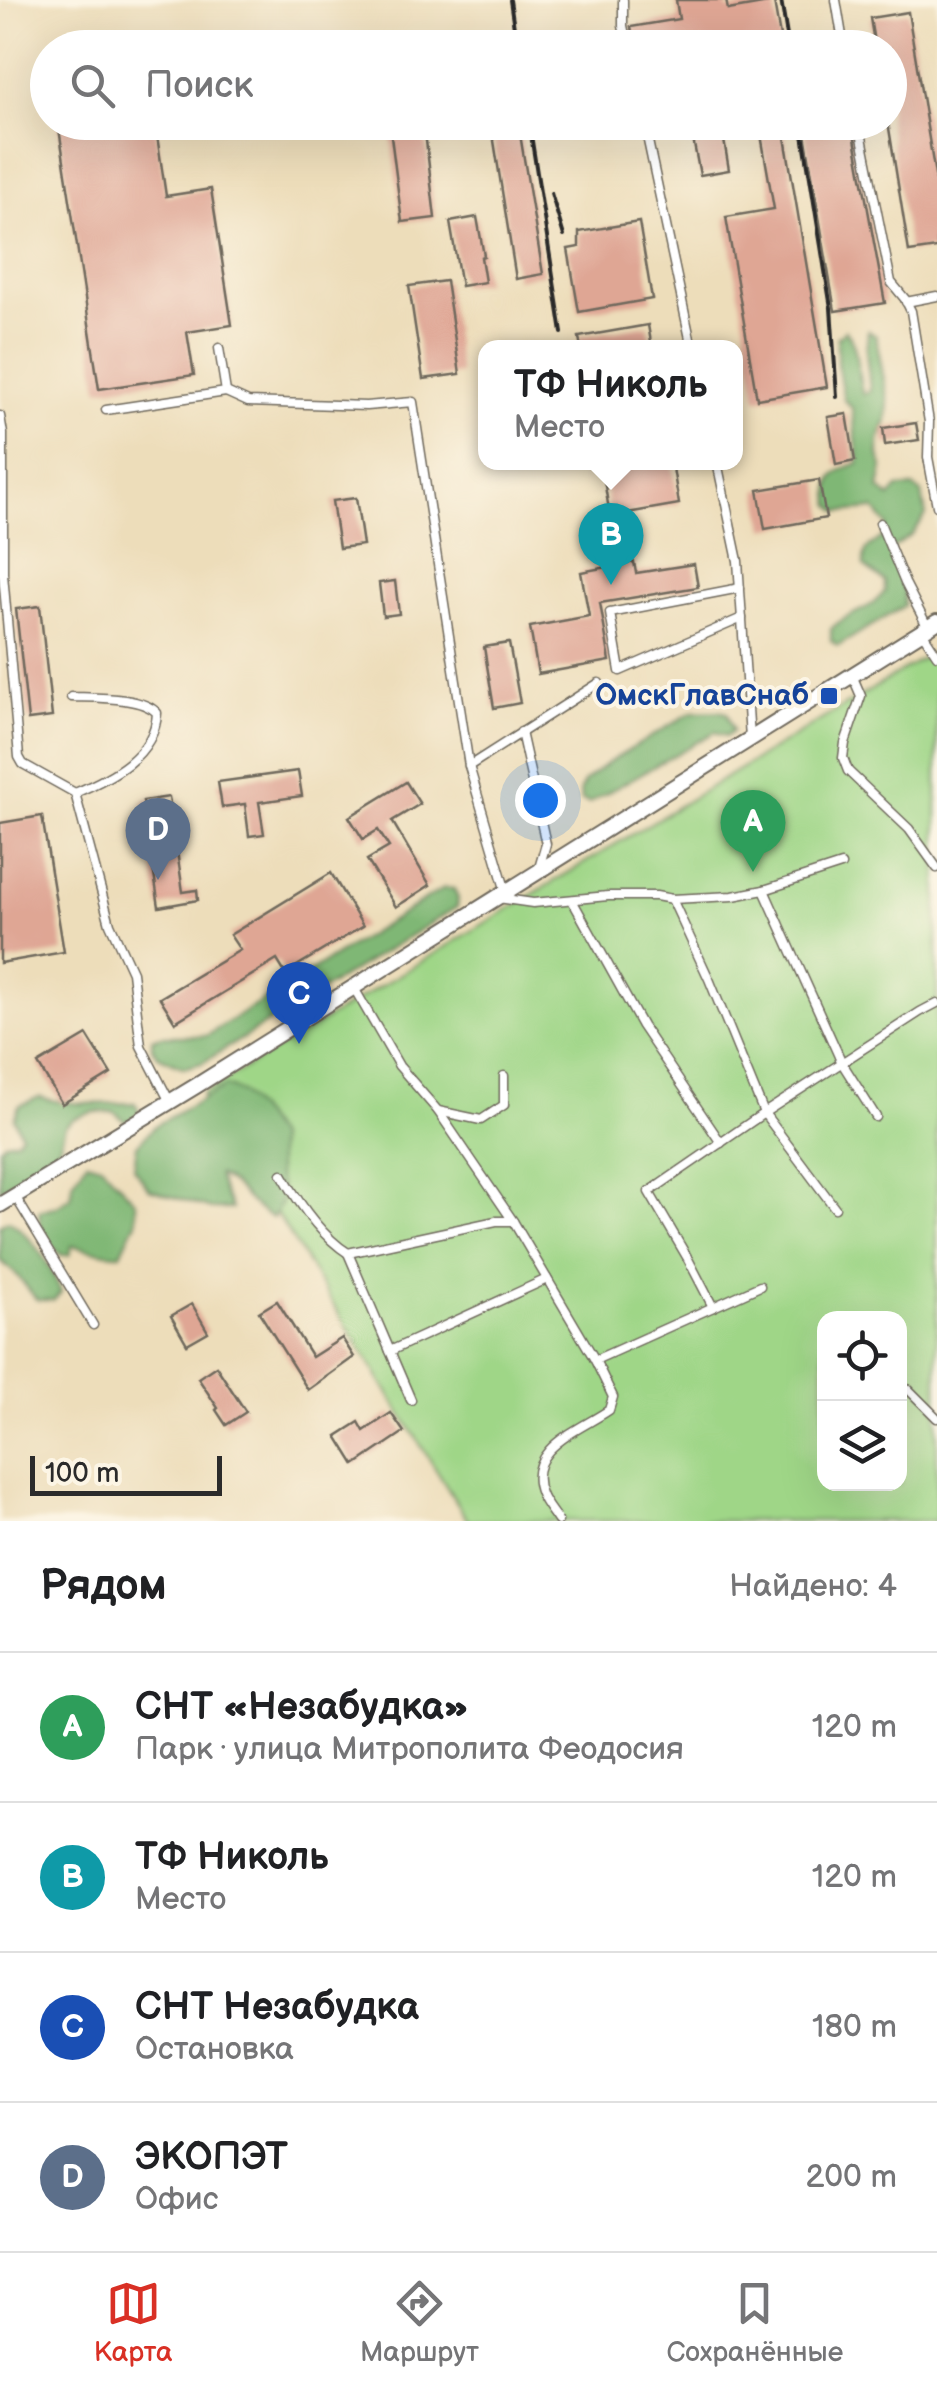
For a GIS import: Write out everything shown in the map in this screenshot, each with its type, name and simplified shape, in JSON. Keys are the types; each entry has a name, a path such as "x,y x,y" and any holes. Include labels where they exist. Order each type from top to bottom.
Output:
{"street":[{"path":"0,1205 929,627"}],"lane":[{"path":"622,0 624,30"},
{"path":"836,0 841,30"},
{"path":"648,140 690,340"},
{"path":"862,140 891,282 911,312 929,422 929,467 937,506"},
{"path":"906,302 937,296"},
{"path":"219,348 226,392"},
{"path":"106,410 226,392 248,402 366,406 413,402 469,766 502,895 534,903 608,896 732,896 841,865"},
{"path":"0,416 3,574 18,757 22,764 75,793 110,924 132,972 141,1046 170,1102"},
{"path":"719,470 738,562 750,738"},
{"path":"880,523 929,627 937,655"},
{"path":"740,588 610,614 620,671 742,618"},
{"path":"852,674 861,696 845,743 843,758 848,772 909,829 937,868"},
{"path":"469,766 599,682"},
{"path":"71,696 150,705 158,713 157,727 147,745 126,766 75,793"},
{"path":"522,732 546,844 538,872"},
{"path":"764,890 842,1063 876,1117"},
{"path":"672,899 764,1113 836,1208"},
{"path":"572,900 642,1026 721,1143"},
{"path":"354,988 399,1066 438,1111 513,1220 613,1396 609,1410 555,1444 541,1458 537,1475 541,1494 558,1521"},
{"path":"713,1307 649,1192 937,1003"},
{"path":"937,1003 937,1013"},
{"path":"438,1111 481,1120 504,1105 504,1076"},
{"path":"282,1174 312,1217 348,1253 412,1400"},
{"path":"15,1196 93,1324"},
{"path":"348,1253 513,1220"},
{"path":"390,1350 547,1279"},
{"path":"595,1360 760,1286"},
{"path":"908,1389 937,1418"}],"green space":[{"path":"845,330 855,352 863,394 870,391 868,331 876,336 888,401 887,421 879,440 883,468 879,489 890,497 898,488 913,487 922,493 926,515 912,535 891,549 904,606 838,646 831,641 831,629 872,604 885,591 884,581 864,566 864,556 885,533 887,525 874,509 839,512 831,505 834,477 859,463 852,408 844,400 837,364 837,338"},
{"path":"937,650 937,1521 468,1521 202,1094"},
{"path":"692,712 727,713 733,731 726,736 715,732 589,803 581,800 580,790 585,781 606,764"},
{"path":"444,888 454,889 457,907 202,1063 184,1068 158,1056 152,1048 152,1039 161,1036 206,1036"},
{"path":"226,1086 241,1092 277,1139 282,1200 273,1218 218,1175 232,1209 211,1209 149,1189 134,1168 137,1145 156,1125"},
{"path":"39,1097 75,1103 135,1103 139,1110 127,1122 114,1112 93,1112 73,1119 65,1126 60,1145 51,1157 0,1190 0,1147 21,1134 14,1118 19,1106"},
{"path":"87,1161 101,1165 136,1202 136,1222 121,1254 72,1246 69,1255 61,1255 42,1230 39,1211 71,1197 73,1182"},
{"path":"9,1220 33,1243 52,1271 61,1292 54,1300 37,1300 0,1260 0,1225"}],"building":[{"path":"676,0 726,0 728,10 774,2 779,30 632,30 631,27 679,19"},
{"path":"908,12 937,187 937,248 909,252 891,140 907,140 907,30 872,30 870,18"},
{"path":"61,140 158,140 166,196 211,189 232,325 187,332 194,375 99,389"},
{"path":"392,140 426,140 435,218 402,222"},
{"path":"494,140 521,140 543,274 516,279"},
{"path":"693,140 724,140 729,170 700,175"},
{"path":"762,140 786,140 827,387 757,399 726,217 774,209"},
{"path":"806,140 855,140 885,303 835,311"},
{"path":"477,217 485,282 461,286 450,222"},
{"path":"639,222 652,299 579,312 568,249 579,247 579,232"},
{"path":"446,281 460,374 423,379 409,286"},
{"path":"648,325 651,340 580,340 579,337"},
{"path":"847,414 855,461 836,465 828,417"},
{"path":"916,423 919,440 885,445 883,428"},
{"path":"602,470 673,470 679,504 610,516"},
{"path":"819,480 826,518 765,529 758,490"},
{"path":"356,498 363,545 339,548 332,501"},
{"path":"634,562 636,573 694,564 698,587 600,603 610,661 538,674 530,627 589,616 581,572"},
{"path":"395,581 399,614 383,616 379,583"},
{"path":"40,606 52,717 28,720 16,609"},
{"path":"509,643 520,703 494,708 484,647"},
{"path":"298,771 302,796 259,802 264,834 249,836 245,804 222,807 218,782"},
{"path":"406,782 420,804 392,821 430,885 396,907 367,860 389,847 378,830 363,839 349,817"},
{"path":"169,797 183,892 197,890 198,900 159,907 143,801"},
{"path":"42,816 64,952 0,963 0,823"},
{"path":"331,873 363,926 285,973 277,960 175,1022 160,998 240,950 230,935"},
{"path":"87,1035 111,1074 62,1104 38,1064"},
{"path":"277,1301 312,1357 342,1338 354,1357 308,1390 259,1312"},
{"path":"192,1304 208,1332 187,1344 171,1316"},
{"path":"216,1366 246,1412 226,1425 198,1378"},
{"path":"391,1413 404,1432 355,1465 337,1436 359,1422 364,1431"}],"railway":[{"path":"510,0 514,30"},
{"path":"781,0 786,30"},
{"path":"532,140 562,333"},
{"path":"804,140 831,308 837,397"},
{"path":"551,193 564,236"}],"place":[{"name":"ТФ Николь","path":"611,585"},
{"name":"ОмскГлавСнаб","path":"829,696"},
{"name":"СНТ «Незабудка»","path":"753,872"},
{"name":"ЭКОПЭТ","path":"158,880"},
{"name":"СНТ Незабудка","path":"299,1044"}]}
